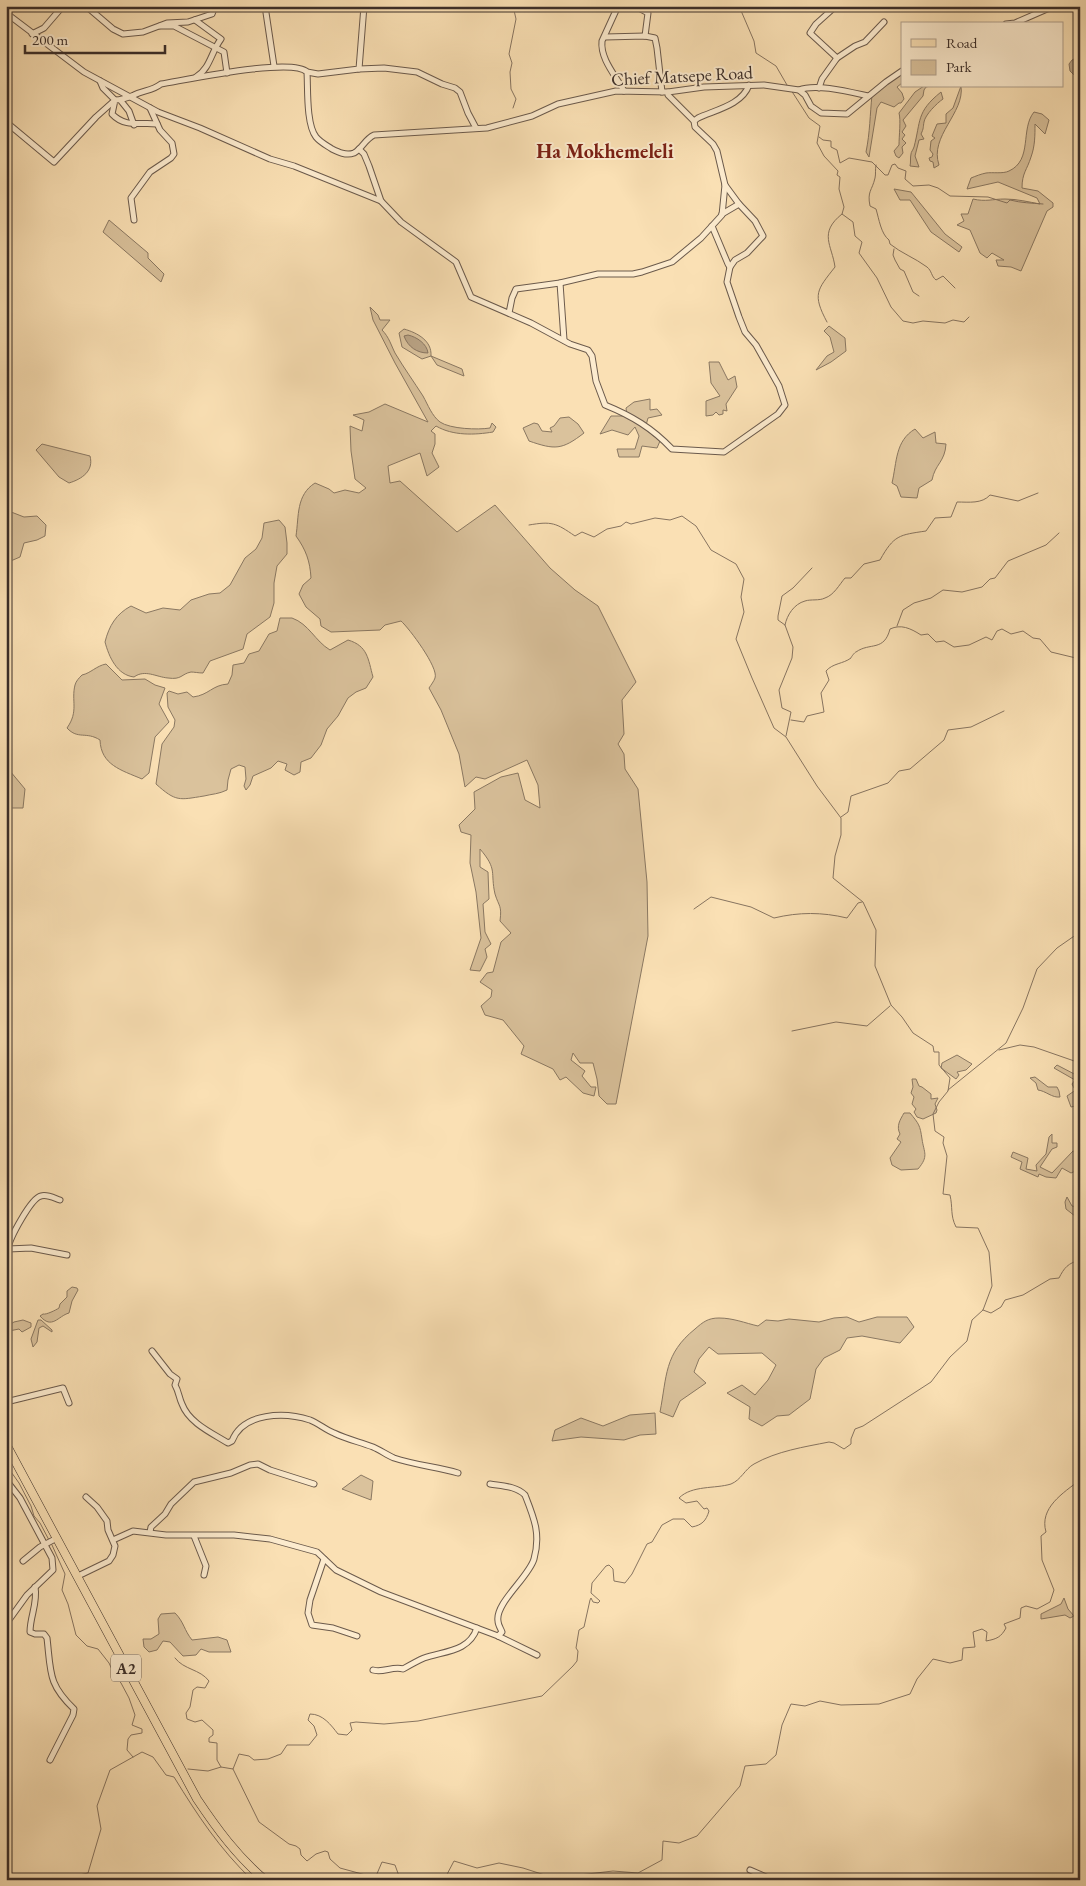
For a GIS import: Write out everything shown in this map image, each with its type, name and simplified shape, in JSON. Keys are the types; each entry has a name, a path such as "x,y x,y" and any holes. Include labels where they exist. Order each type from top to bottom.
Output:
{"main road":[{"name":"A2","path":"6,1444 197,1799 222,1837 265,1880"}],"street":[{"path":"32,34 44,28 63,6"},
{"path":"86,6 119,32 133,33 167,23 195,20 212,14 215,6"},
{"path":"266,6 274,66"},
{"path":"359,69 364,6"},
{"path":"618,6 602,47 608,64 624,91"},
{"path":"635,6 648,13 645,36"},
{"path":"836,6 816,24 810,33 837,58"},
{"path":"1017,22 1054,6"},
{"path":"6,13 32,34 100,82 107,83 149,107 270,159 294,166 380,201 401,222 456,262 471,297 585,349 591,354 596,381 605,405 620,410 640,422 660,436 672,449 724,452 778,414 785,405 779,386 756,345 745,332 727,282 730,267 735,260 747,253 763,236 755,221 725,185"},
{"path":"193,79 200,75 209,65 214,47 221,39 195,20"},
{"path":"819,88 822,79 837,58 864,42 884,22"},
{"path":"159,26 174,26 224,52 227,73"},
{"path":"605,37 645,36 655,38 665,92 694,121 695,127 713,144 717,151 725,185 722,215"},
{"path":"6,122 54,162 96,117 118,100 154,90 161,84 274,66 298,67 307,72 318,74 384,68 417,72 455,88 460,92 476,128"},
{"path":"307,72 307,101 312,130 316,138 340,153 354,153 359,149 364,154 369,166 380,201"},
{"path":"799,90 805,95 811,106 821,113 846,114 901,72"},
{"path":"100,82 103,88 129,111 134,125"},
{"name":"Chief Matsepe Road","path":"359,149 368,138 374,135 487,128 512,122 558,104 616,91 665,92 704,87 764,85 799,90 819,88 868,96"},
{"path":"694,121 740,99 746,93 749,86"},
{"path":"141,102 148,91"},
{"path":"118,100 112,114 121,121 134,125 157,124"},
{"path":"134,220 131,198 150,172 174,154 172,144 157,124 149,107"},
{"path":"509,313 516,289 560,283 598,274 633,274 664,266 672,262 695,243 722,215 739,204"},
{"path":"712,226 730,267"},
{"path":"560,283 564,340"},
{"path":"60,1200 44,1195 37,1197 8,1242 7,1249 31,1248 67,1255"},
{"path":"152,1351 170,1374 177,1379 175,1386 180,1393 182,1406 206,1430 228,1443 232,1441 234,1436 248,1422 267,1416 294,1417 311,1420 332,1433 374,1448 393,1458 437,1470 458,1473"},
{"path":"6,1402 63,1388 69,1403"},
{"path":"150,1532 171,1504 194,1482 231,1473 250,1464 258,1464 270,1470 314,1484"},
{"path":"6,1480 20,1498 45,1544 52,1558 54,1570 17,1607 6,1624"},
{"path":"490,1484 522,1491 526,1495 536,1524 536,1548 533,1561 501,1608 497,1620 502,1632 498,1636"},
{"path":"78,1576 109,1560 113,1554 114,1546 108,1530 108,1521 86,1497"},
{"path":"113,1540 133,1531 166,1535 234,1535 270,1539 317,1552 336,1570 381,1592 498,1636 537,1655"},
{"path":"194,1536 206,1566 204,1575"},
{"path":"23,1561 45,1544 57,1538"},
{"path":"324,1559 308,1613 312,1625 333,1628 357,1636"},
{"path":"35,1587 35,1608 30,1624 30,1632 44,1634 47,1638 52,1679 61,1696 74,1710 50,1760"},
{"path":"373,1670 378,1672 398,1668 403,1670 425,1658 447,1653 459,1648 474,1636 477,1628"},
{"path":"750,1870 774,1880"}],"green space":[{"path":"901,75 901,84 897,87 904,99 894,107 881,102 877,108 869,157 866,152 872,95"},
{"path":"921,88 925,88 923,96 903,120 906,126 902,132 905,135 902,139 906,143 902,147 903,153 899,158 894,151 899,145 899,113 915,92"},
{"path":"961,88 958,106 939,144 937,154 939,165 934,168 933,162 929,158 933,154 930,150 931,141 935,138 932,136 937,124 946,123 946,114 953,108"},
{"path":"941,92 943,99 929,113 924,122 921,134 924,139 919,140 915,156 919,167 910,166 911,153 923,111"},
{"path":"1034,112 1042,114 1049,120 1045,134 1035,124 1033,149 1024,175 1022,188 1038,191 1053,203 1053,207 1047,211 1021,271 1011,267 998,266 996,260 1004,260 992,253 987,258 980,253 970,230 957,225 964,221 961,214 968,214 973,199 1009,199 1040,204 1037,198 998,182 967,189 971,178 986,173 1007,172 1016,166 1024,152 1030,119"},
{"path":"894,189 911,192 945,234 962,247 959,252 931,232 910,200 900,200"},
{"path":"109,220 148,253 148,258 164,274 161,282 103,232"},
{"path":"370,307 380,320 390,320 382,330 437,420 457,428 490,428 492,423 496,427 493,432 472,434 450,432 436,426 431,431 435,434 435,444 432,453 439,467 427,476 420,453 388,466 390,483 400,481 457,532 495,505 550,568 575,590 598,606 636,682 622,700 624,734 618,744 624,754 625,769 638,789 647,882 648,936 616,1104 607,1104 599,1096 593,1063 580,1063 573,1053 571,1060 585,1071 582,1076 591,1087 596,1087 594,1096 583,1093 566,1077 560,1080 553,1069 521,1054 524,1046 503,1020 485,1015 481,1006 491,997 492,990 480,982 487,973 493,972 501,942 511,933 500,921 500,909 495,894 491,867 480,849 480,867 488,872 489,899 483,904 485,932 491,944 485,949 487,957 480,971 470,970 481,938 476,892 470,863 471,835 461,832 459,825 475,809 474,792 501,777 518,773 525,800 540,808 538,785 527,760 485,779 476,777 465,787 459,754 441,710 429,688 435,678 435,673 428,657 405,625 401,621 385,625 380,630 331,632 321,626 320,619 306,607 299,594 303,585 311,578 307,556 296,536 301,500 304,494 315,483 334,493 345,490 359,493 366,488 355,479 350,426 362,431 364,420 353,415 369,412 385,404 428,422 373,320"},
{"path":"829,326 845,338 846,351 816,370 827,356 834,352 830,337 824,331"},
{"path":"404,329 423,338 427,342 431,356 422,359 402,347 399,333"},
{"path":"431,356 462,369 464,376 437,365"},
{"path":"709,362 719,362 728,380 735,376 737,387 726,404 727,411 723,410 723,414 719,415 716,412 713,415 706,416 706,401 720,396 711,383"},
{"path":"650,399 650,410 657,409 662,415 648,418 645,429 660,441 657,448 642,446 639,457 619,457 617,449 635,449 639,436 635,427 628,435 612,430 600,434 611,416 627,416 626,408 634,402"},
{"path":"569,417 578,424 584,433 570,443 558,447 545,446 529,441 523,428 534,423 538,424 542,431 552,432 550,428 560,418"},
{"path":"915,429 923,438 935,432 936,443 946,444 945,450 932,480 919,488 917,498 901,497 897,486 892,483 896,460 900,446 908,434"},
{"path":"42,444 90,456 89,470 82,477 69,483 59,477 36,450"},
{"path":"6,510 24,517 37,516 46,525 45,536 24,543 20,557 6,563"},
{"path":"279,520 285,527 287,554 277,566 274,583 274,603 270,617 247,634 243,649 210,661 203,673 191,672 179,678 146,674 134,677 128,676 118,669 111,659 105,642 111,626 121,613 131,606 146,613 163,608 180,610 191,600 209,594 220,593 230,585 245,558 256,549 262,538 264,523"},
{"path":"280,618 292,618 308,628 330,650 348,640 360,646 366,654 373,677 366,688 348,698 338,716 327,729 321,745 311,758 301,762 300,772 294,775 285,770 287,764 278,761 271,768 253,776 246,790 244,786 246,779 245,767 239,765 231,769 227,790 183,799 168,794 156,784 162,744 174,727 175,720 168,707 167,693 169,691 178,694 187,692 193,697 218,686 228,684 232,675 233,665 244,663 249,654 259,651 269,634 277,631"},
{"path":"106,664 122,680 145,679 165,688 159,704 169,722 155,737 149,773 142,779 114,766 108,761 101,748 100,740 95,737 75,734 67,728 73,716 74,691 77,681 82,675"},
{"path":"6,758 10,771 25,789 23,808 6,808"},
{"path":"957,1055 972,1064 966,1070 957,1072 959,1075 956,1079 941,1068 942,1063"},
{"path":"1057,1065 1080,1077 1080,1085 1074,1088 1072,1084 1075,1080 1054,1068"},
{"path":"1035,1077 1048,1087 1057,1087 1060,1097 1038,1090 1036,1083 1030,1078"},
{"path":"912,1079 916,1079 919,1086 931,1094 931,1099 938,1098 935,1104 936,1113 923,1119 917,1117 914,1112 916,1109 912,1104 914,1097 911,1093 913,1087"},
{"path":"1080,1087 1080,1105 1071,1107 1067,1096"},
{"path":"904,1113 910,1113 921,1131 925,1157 918,1169 901,1170 892,1165 890,1158 901,1142 897,1139 900,1134 898,1128"},
{"path":"1052,1134 1052,1143 1057,1143 1057,1147 1052,1149 1040,1167 1052,1173 1073,1151 1077,1152 1078,1158 1075,1162 1080,1164 1080,1169 1071,1173 1062,1168 1056,1178 1039,1174 1038,1177 1020,1169 1022,1162 1011,1157 1013,1152 1028,1158 1026,1169 1037,1171 1036,1165 1046,1154 1049,1137"},
{"path":"1067,1197 1072,1206 1080,1208 1080,1220 1066,1209 1065,1202"},
{"path":"72,1287 78,1290 72,1301 69,1313 52,1322 44,1320 40,1316 59,1308 60,1304 67,1297 67,1291"},
{"path":"847,1317 859,1322 877,1317 907,1317 914,1327 900,1343 862,1336 847,1338 840,1350 824,1358 816,1369 810,1399 789,1415 777,1416 762,1426 749,1419 750,1407 727,1393 742,1385 755,1395 768,1380 776,1365 762,1353 718,1354 709,1347 699,1359 694,1372 706,1383 680,1401 673,1417 660,1412 666,1377 677,1347 706,1321 724,1318 758,1326 766,1320 778,1321 789,1319 819,1322"},
{"path":"23,1320 31,1323 31,1327 22,1332 19,1329 9,1331 6,1329 6,1327 14,1322"},
{"path":"38,1320 41,1320 52,1332 43,1326 39,1328 37,1342 33,1347 31,1339"},
{"path":"655,1413 656,1434 640,1435 624,1440 581,1437 552,1441 555,1430 581,1418 603,1426 630,1415"},
{"path":"361,1475 373,1481 371,1500 342,1489"},
{"path":"1064,1598 1068,1609 1074,1616 1070,1618 1065,1615 1041,1619 1041,1614 1061,1604"},
{"path":"175,1613 192,1640 218,1637 227,1640 231,1652 209,1652 201,1649 196,1655 183,1656 170,1642 163,1641 157,1650 149,1652 144,1647 143,1639 151,1639 159,1634 158,1619 161,1614"}],"shaded area":[{"path":"1078,57 1080,60 1080,77 1077,78 1070,71 1069,64"},
{"path":"408,335 421,341 428,353 417,351 410,346 404,336"}],"waterway":[{"path":"513,6 516,19 509,54 512,63 510,72 511,89 516,99 513,108"},
{"path":"739,6 754,41 756,53 776,66 787,85"},
{"path":"791,90 809,118 820,126 817,143 824,156 838,171 837,175 840,177 839,189 844,207 842,214 853,222 855,236 862,242 859,253 877,278 891,307 903,321 913,323 923,321 945,323 953,320 964,322 969,317"},
{"path":"819,137 823,140 831,141 831,147 837,150 840,163 849,158 872,162 885,175 888,175 892,165 895,164 898,168 906,171 905,179 913,186 929,185 938,188 950,196 988,197 1007,203 1010,200 1043,204"},
{"path":"876,165 869,201 870,206 876,209 882,230 890,244 927,267 936,280 943,276 955,288"},
{"path":"827,322 822,313 818,298 824,281 835,267 828,233 830,227 842,214"},
{"path":"894,249 893,255 895,260 900,269 904,271 913,292 919,296"},
{"path":"785,625 787,617 794,607 805,601 828,597 845,578 851,578 864,564 880,560 889,545 898,538 903,535 926,531 935,518 951,517 957,502 979,501 990,495 1018,501 1038,493"},
{"path":"188,1769 208,1771 221,1767 233,1769 239,1754 249,1756 254,1760 268,1759 281,1754 287,1745 309,1745 317,1735 314,1726 308,1720 310,1714 323,1718 338,1734 347,1735 352,1730 350,1723 384,1724 418,1721 542,1696 577,1661 578,1651 576,1648 579,1630 584,1627 590,1600 591,1598 593,1602 598,1603 600,1601 591,1593 592,1583 606,1566 609,1565 613,1569 614,1581 625,1583 632,1574 647,1544 652,1542 662,1525 673,1519 684,1519 692,1527 701,1524 705,1520 709,1511 707,1508 704,1509 697,1501 686,1503 679,1498 697,1489 731,1484 738,1480 754,1464 781,1453 829,1442 844,1449 851,1444 855,1429 863,1426 931,1382 950,1357 967,1341 972,1320 983,1310 992,1286 989,1252 978,1228 956,1227 950,1195 943,1194 947,1156 943,1143 944,1137 935,1131 933,1114 939,1102 948,1091 950,1078 939,1065 939,1052 934,1052 933,1046 913,1033 891,1005 875,966 876,930 863,902 833,878 835,856 841,835 841,818 817,786 786,737 774,728 752,678 736,639 744,612 741,597 744,579 736,564 711,550 696,526 682,516 670,520 655,518 631,524 626,522 621,526 607,529 594,537 582,532 575,536 563,528 549,523 529,525"},
{"path":"897,626 903,610 914,603 931,598 943,590 962,592 982,587 990,579 995,578 1008,561 1046,545 1059,533"},
{"path":"786,736 791,712 782,708 779,690 792,658 793,647 785,625 778,620 778,616 782,596 793,588 812,568"},
{"path":"791,720 804,722 807,716 824,712 821,693 829,680 826,671 832,666 848,660 855,652 880,644 884,641 890,629 898,627 913,630 921,635 928,634 936,642 944,641 954,647 969,645 986,637 992,640 997,631 1002,629 1011,634 1023,631 1033,638 1040,639 1051,652 1080,659"},
{"path":"841,817 848,812 851,796 888,783 899,771 910,769 944,740 948,730 971,727 1004,711"},
{"path":"694,909 711,897 751,907 774,918 811,914 847,918 858,903 862,902"},
{"path":"948,1090 1006,1043 1023,1008 1037,969 1057,948 1080,932"},
{"path":"792,1031 836,1022 867,1026 890,1006"},
{"path":"999,1050 1020,1045 1034,1047 1080,1063"},
{"path":"983,1310 991,1313 1001,1307 1005,1300 1023,1295 1050,1279 1059,1278 1067,1266 1080,1260"},
{"path":"9,1469 19,1483 34,1516 49,1540"},
{"path":"444,1880 454,1861 477,1868 499,1863 554,1878 613,1871 638,1873 662,1860 663,1841 679,1843 697,1836 740,1786 745,1766 766,1764 776,1755 782,1725 791,1704 805,1706 820,1701 841,1705 879,1704 910,1694 917,1679 933,1659 950,1663 962,1660 963,1648 975,1647 973,1632 982,1629 987,1632 986,1641 996,1638 1006,1628 1004,1624 1020,1618 1021,1608 1026,1606 1037,1609 1050,1602 1054,1590 1042,1560 1041,1536 1046,1532 1045,1523 1049,1508 1060,1496 1080,1480"},
{"path":"52,1545 65,1574 62,1590 68,1604 76,1635 87,1646 98,1649 109,1663 129,1698 135,1715 132,1725 142,1729 142,1733 131,1735 128,1739 127,1750 133,1757"},
{"path":"175,1658 209,1681 205,1688 197,1687 193,1690 190,1707 186,1713 187,1719 195,1722 202,1720 213,1730 213,1735 209,1738 209,1742 217,1743 217,1760 221,1767"},
{"path":"66,1880 70,1877 88,1873 101,1829 97,1806 110,1770 142,1752 153,1757 166,1775 174,1777 210,1831 229,1856 252,1880"},
{"path":"233,1769 259,1822 289,1844 300,1849 301,1855 307,1861 316,1854 325,1851 328,1852 330,1859 340,1868 373,1877 376,1876 382,1862 395,1865 399,1876 398,1880"}],"district":[{"name":"Ha Mokhemeleli","path":"605,151"}]}
